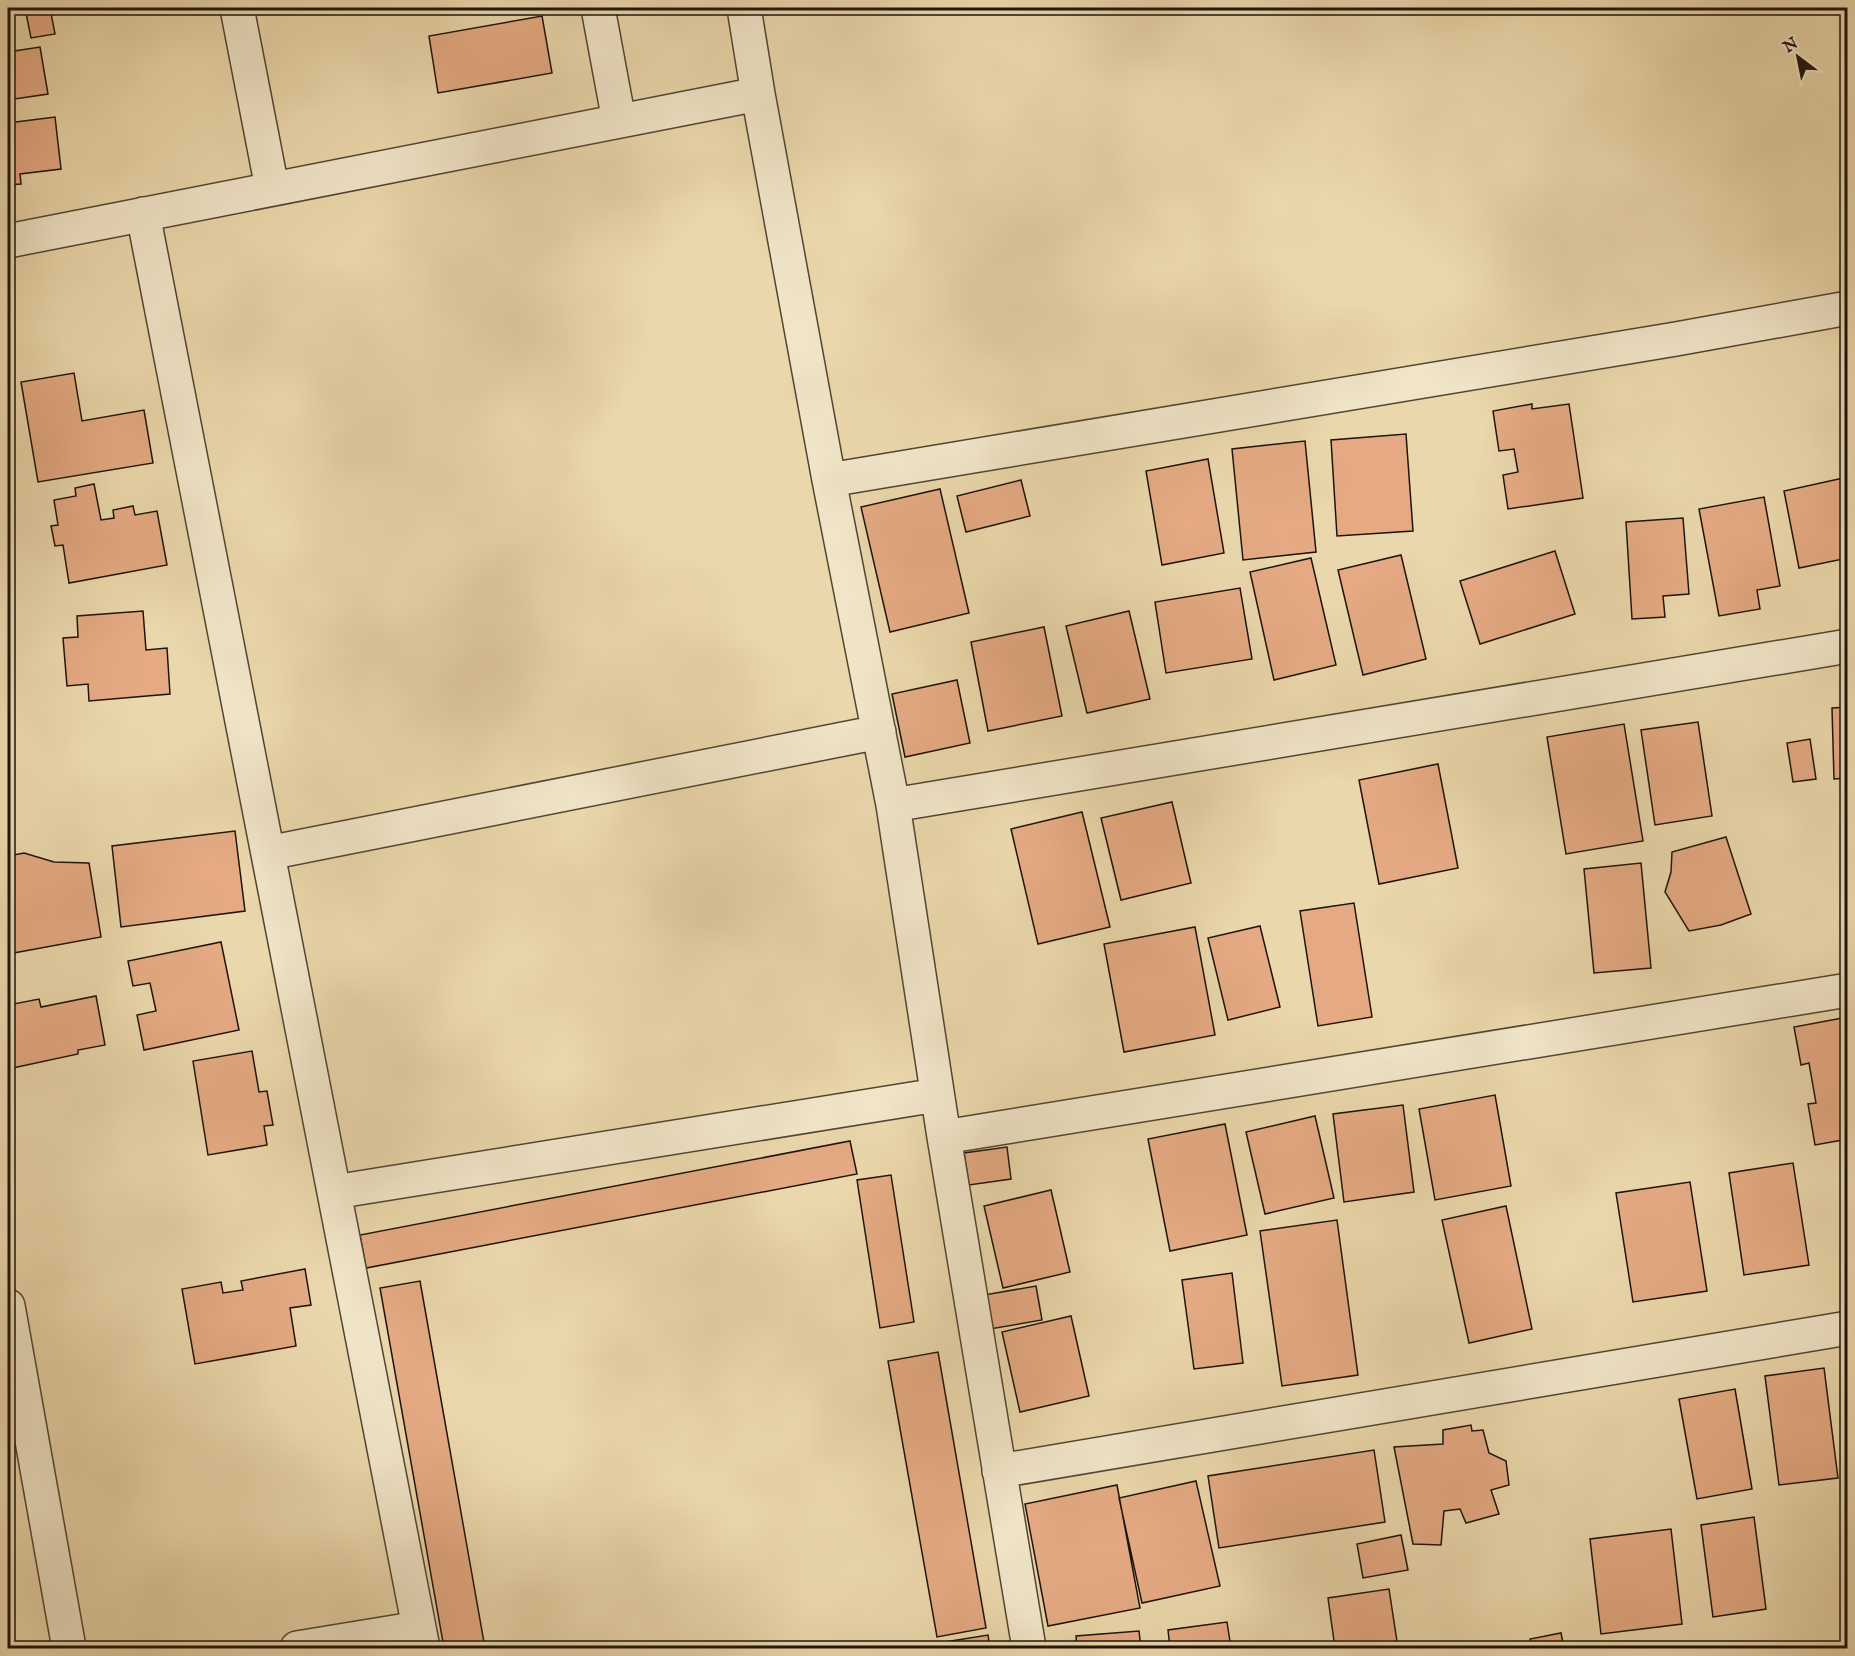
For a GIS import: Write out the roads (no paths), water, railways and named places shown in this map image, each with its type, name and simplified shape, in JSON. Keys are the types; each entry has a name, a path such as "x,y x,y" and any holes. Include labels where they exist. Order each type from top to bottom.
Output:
{"street":[{"path":"237,8 272,188"},
{"path":"598,8 619,121"},
{"path":"744,8 829,480 893,805 937,1095 1029,1648"},
{"path":"8,241 758,94"},
{"path":"142,214 421,1638 297,1648"},
{"path":"829,480 1676,339 1848,308"},
{"path":"893,805 1848,646"},
{"path":"268,853 879,732"},
{"path":"944,1137 1848,990"},
{"path":"334,1192 937,1095"},
{"path":"8,1306 69,1648"},
{"path":"999,1471 1848,1328"}]}
